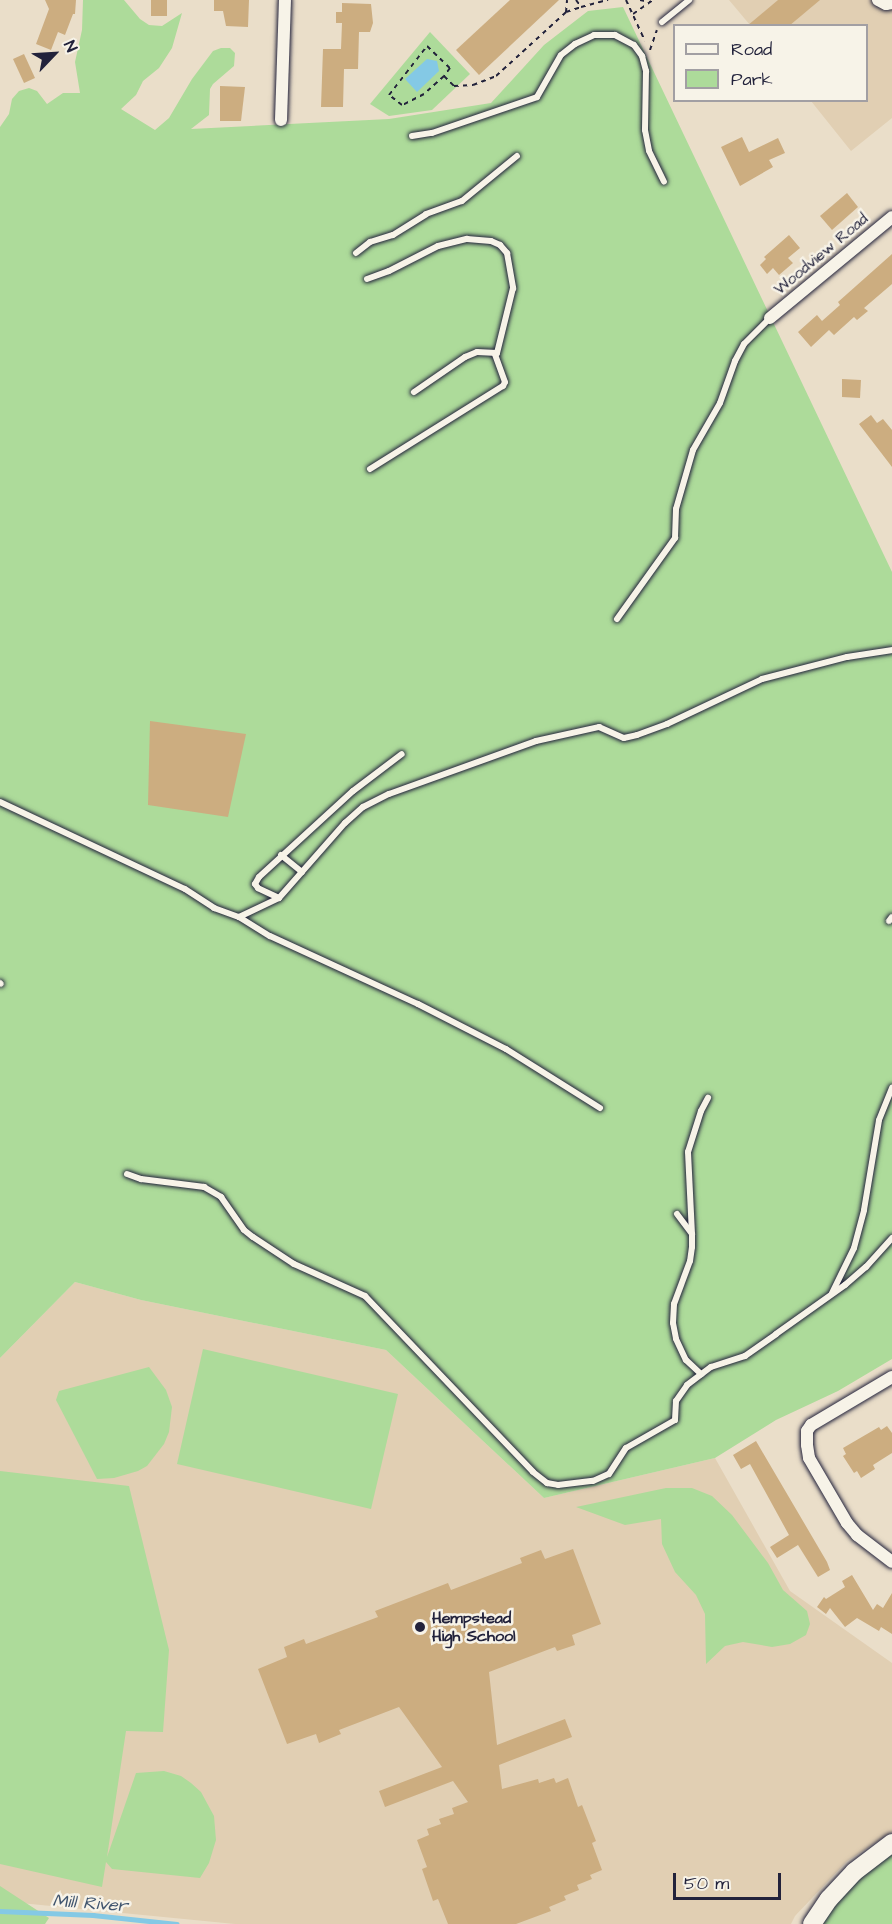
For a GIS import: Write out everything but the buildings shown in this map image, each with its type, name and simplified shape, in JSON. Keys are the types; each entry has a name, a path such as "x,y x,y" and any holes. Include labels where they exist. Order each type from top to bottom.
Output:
{"street":[{"path":"281,120 285,0"},
{"path":"878,0 892,3"},
{"name":"Woodview Road","path":"770,318 892,217"},
{"path":"892,1377 811,1425 807,1431 809,1458 825,1488 857,1535 892,1562"},
{"path":"812,1924 829,1899 854,1872 892,1843"}],"lane":[{"path":"662,22 689,0"},
{"path":"412,136 432,133 537,97 561,55 575,44 594,35 615,35 634,45 642,56 646,71 645,130 649,151 664,182"},
{"path":"356,253 370,242 393,235 426,214 462,201 517,156"},
{"path":"367,279 451,242 481,239 500,245 510,262 513,288 509,311 495,354 503,386 370,469"},
{"path":"617,619 675,537 676,509 693,450 720,403 735,361 744,344 770,318"},
{"path":"414,392 435,376 471,355 487,351 495,354"},
{"path":"239,917 279,898 363,807 407,787 536,741 599,727 624,738 637,735 668,724 762,679 838,659 892,650"},
{"path":"279,898 255,884 281,855 353,791 402,754"},
{"path":"0,802 185,889 214,908 239,917 270,936 376,984 506,1049 600,1108"},
{"path":"281,855 302,872"},
{"path":"832,1294 854,1248 864,1210 879,1119 892,1088"},
{"path":"701,1374 686,1360 676,1339 673,1323 674,1304 690,1261 692,1234 688,1152 701,1111 708,1098"},
{"path":"127,1174 147,1180 204,1186 214,1191 228,1204 244,1230 253,1237 294,1264 365,1296 499,1438 547,1483 574,1485 609,1474 626,1448 675,1420 676,1401 687,1385 711,1367 745,1356 832,1294 866,1267 892,1238"},
{"path":"677,1214 692,1234"}],"path":[{"path":"566,12 567,0"},
{"path":"576,0 581,7"},
{"path":"444,76 454,86 473,85 496,76 566,12 608,0"},
{"path":"626,0 650,52 662,22"},
{"path":"640,0 650,3"},
{"path":"633,14 653,0"},
{"path":"427,46 450,68 444,76 424,94 402,105 389,95 427,46"}],"shaded area":[{"path":"729,0 892,0 892,118 851,151 812,102 868,102 868,24 749,24"},
{"name":"Hempstead High School","path":"75,1282 141,1300 386,1350 544,1498 715,1458 790,1591 892,1663 892,1832 847,1861 795,1916 791,1924 235,1924 0,1901 0,1358"}],"green space":[{"path":"83,0 124,0 140,19 149,25 162,26 182,13 172,48 159,68 143,81 136,95 121,109 155,130 169,118 192,79 213,51 221,48 230,48 235,53 234,66 213,84 210,89 209,115 191,129 389,119 491,103 544,45 588,11 623,7 892,572 892,1359 838,1391 776,1420 715,1458 544,1498 386,1350 141,1300 75,1282 0,1358 0,127 9,114 12,99 19,91 29,88 37,91 47,104 63,93 80,93 75,62 82,30"},
{"path":"430,32 470,74 432,110 389,116 370,104"},
{"path":"203,1349 398,1394 371,1509 177,1464"},
{"path":"149,1367 166,1390 172,1407 169,1432 164,1444 147,1466 138,1471 114,1478 97,1479 56,1400 59,1391"},
{"path":"0,1471 129,1486 169,1650 163,1732 126,1731 107,1857 136,1773 164,1771 181,1776 201,1792 214,1816 216,1840 209,1863 200,1878 112,1869 106,1862 102,1887 0,1864"},
{"path":"666,1488 692,1488 712,1496 732,1515 768,1563 783,1590 807,1611 810,1624 806,1635 790,1644 772,1647 743,1642 725,1646 706,1664 705,1614 696,1595 675,1572 662,1544 661,1519 625,1525 576,1507"},
{"path":"892,1851 892,1924 818,1924 848,1885"},
{"path":"0,1886 49,1918 45,1924 0,1924"}],"water":[{"path":"427,59 437,61 439,71 417,92 405,79"}],"waterway":[{"name":"Mill River","path":"0,1911 93,1915 177,1924"}],"place":[{"name":"Hempstead High School","path":"420,1627"}]}
